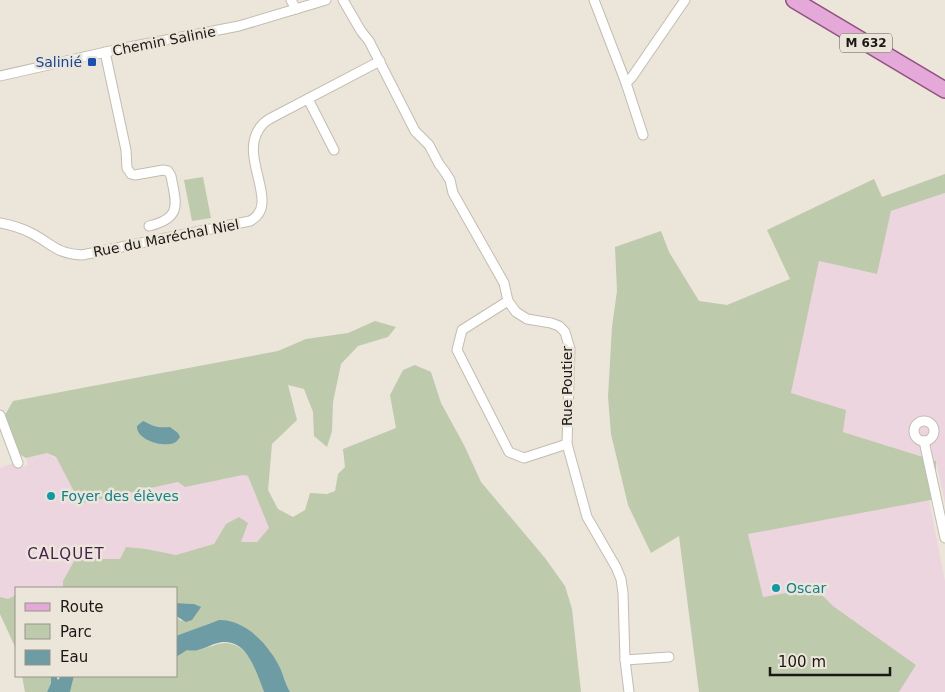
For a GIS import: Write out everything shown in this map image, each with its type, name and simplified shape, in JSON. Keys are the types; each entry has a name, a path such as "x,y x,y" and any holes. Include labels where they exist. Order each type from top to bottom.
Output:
{"main road":[{"name":"M 632","path":"794,0 945,90"}],"street":[{"path":"291,0 296,9"},
{"name":"Chemin Salinie","path":"0,76 105,52 239,26 326,0"},
{"name":"Rue Poutier","path":"343,0 361,31 369,40 415,131 429,145 438,164 446,172 453,194 504,283 508,301 516,312 527,319 551,323 565,332 570,349 567,444 587,517 616,567 621,580 625,660 629,692"},
{"path":"594,0 626,83 643,135"},
{"path":"626,83 685,0"},
{"path":"105,52 126,150 127,168 131,174 135,175 163,170 168,171 171,176 175,207 170,218 163,223 149,226"},
{"name":"Rue du Maréchal Niel","path":"0,223 32,233 63,252 82,255 250,221 260,213 263,202 252,151 254,138 262,124 380,61"},
{"path":"308,99 334,150"},
{"path":"508,301 462,330 457,350 509,452 524,458 567,444"},
{"path":"0,415 18,463"},
{"path":"924,441 945,538"},
{"path":"625,660 669,657"}],"shaded area":[{"path":"945,193 945,503 936,461 843,432 791,393 819,261 877,274 891,211"},
{"path":"47,453 57,459 83,503 178,482 248,476 273,537 178,587 15,587 15,632 0,610 0,468 13,463 15,468 28,465 26,458"},
{"path":"929,500 945,581 945,692 899,692 916,665 833,606 815,588 763,597 748,533"}],"green space":[{"path":"945,174 945,193 891,211 877,274 819,261 791,393 846,410 843,432 936,461 936,499 748,534 763,597 815,588 833,606 916,665 899,692 699,692 679,536 651,553 628,505 611,434 608,397 612,327 617,291 615,247 661,231 669,252 699,301 727,305 790,279 767,230 874,179 882,197"},
{"path":"203,177 211,218 192,221 184,180"},
{"path":"375,321 396,327 388,337 358,346 341,364 333,402 332,431 327,447 314,436 313,412 304,389 288,385 297,420 272,444 268,490 278,509 293,517 305,510 310,493 327,494 335,491 338,474 345,467 343,449 396,428 390,395 403,370 415,365 431,372 441,403 464,445 481,482 545,558 565,586 572,609 581,692 290,692 271,653 257,637 240,625 220,621 178,635 178,618 181,621 194,604 178,603 178,587 63,587 63,581 77,556 95,559 120,559 126,547 176,555 214,544 226,524 239,517 248,523 241,542 257,542 269,528 248,476 243,475 185,487 178,482 83,503 79,501 56,457 47,453 26,458 19,454 5,415 13,401 278,351 306,339 348,333"},
{"path":"15,596 15,647 0,614 0,597 8,599"},
{"path":"225,643 241,648 251,660 264,692 70,692 74,677 178,677 178,655 183,651 200,650"},
{"path":"22,677 51,677 51,683 47,692 25,692"}],"water":[{"path":"143,421 156,427 170,427 180,437 172,444 160,444 149,441 140,435 138,431 137,426"},
{"path":"178,603 194,604 201,607 192,620 186,622 178,617"},
{"path":"219,620 239,624 256,636 271,652 277,661 290,692 264,692 248,655 242,648 234,644 225,642 214,644 198,650 187,650 178,656 178,635"},
{"path":"51,677 56,677 58,680 60,677 74,677 70,692 47,692 51,683"}],"place":[{"name":"Salinié","path":"92,62"},
{"name":"Foyer des élèves","path":"51,496"},
{"name":"Oscar","path":"776,588"}],"district":[{"name":"CALQUET","path":"66,554"}]}
